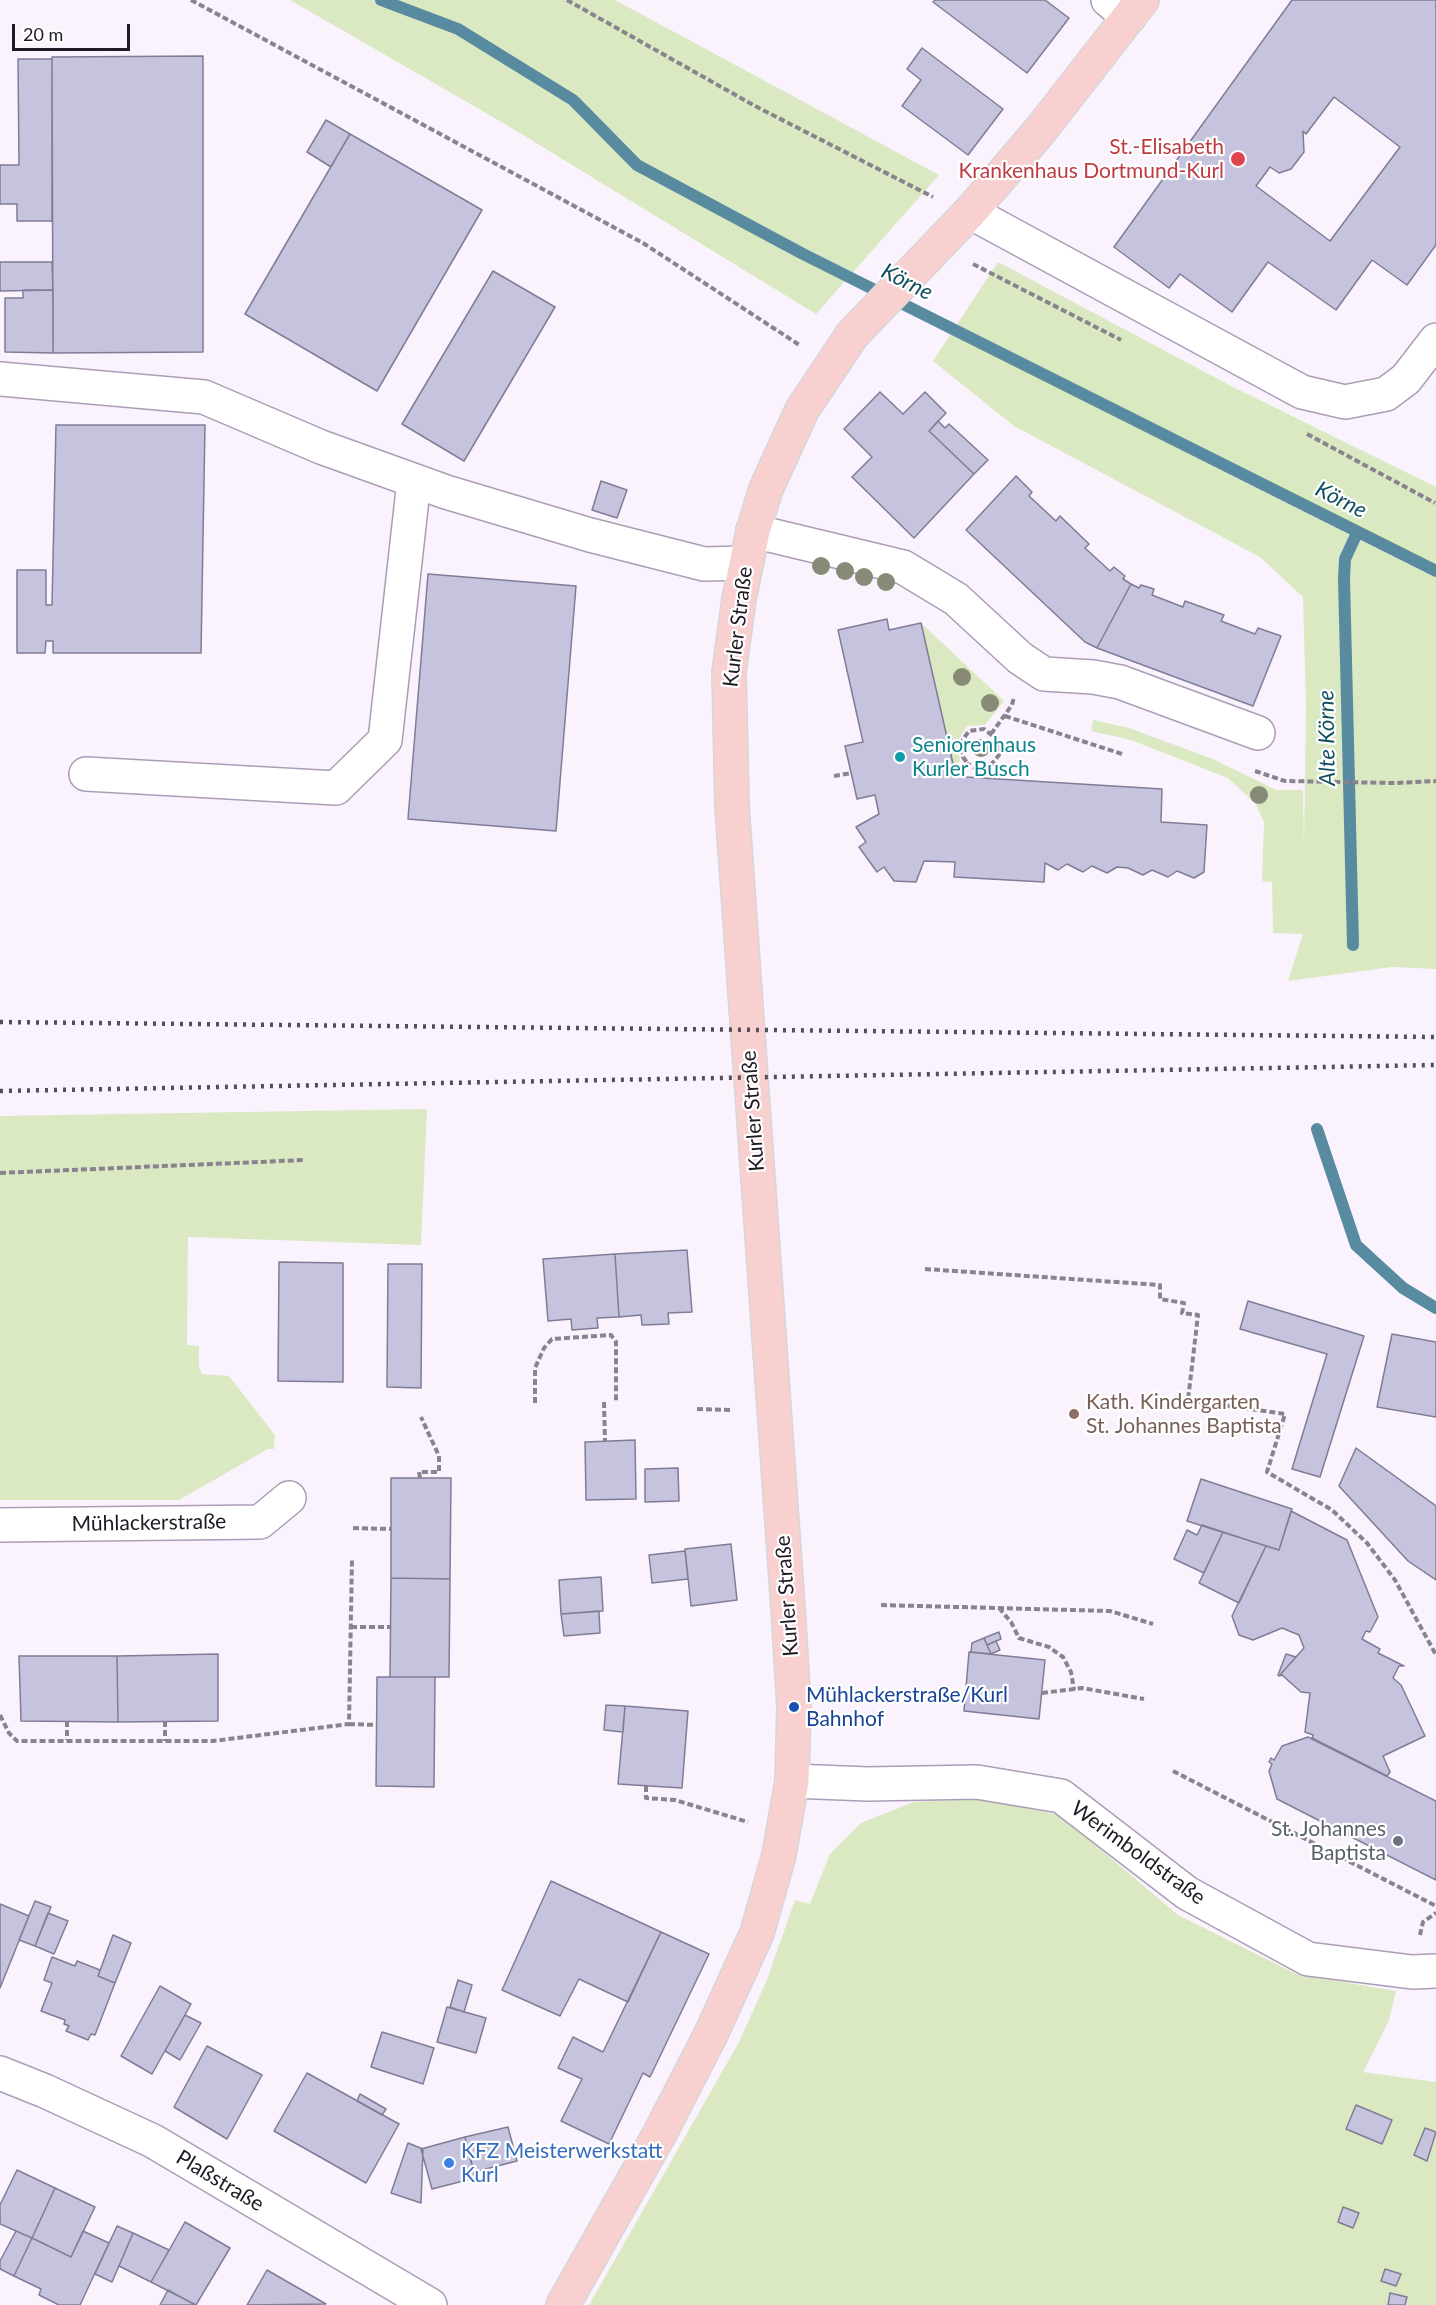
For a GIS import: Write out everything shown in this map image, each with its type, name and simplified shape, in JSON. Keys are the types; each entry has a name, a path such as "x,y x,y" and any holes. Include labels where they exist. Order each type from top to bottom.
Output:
{"main road":[{"name":"Kurler Straße","path":"563,2305 670,2115 711,2034 757,1933 779,1855 792,1781 794,1707 788,1608 732,806 729,672 745,563 766,489 802,410 852,335 927,254 970,212 1039,132 1126,6"}],"street":[{"path":"970,212 1302,392 1346,402 1386,394 1406,380 1436,340"},
{"path":"0,379 204,397 321,447 414,480 590,535 704,564 745,563"},
{"path":"86,774 336,788 385,740 414,480"},
{"path":"753,531 903,567 956,599 1020,658 1044,674 1093,677 1119,682 1258,733"},
{"name":"Mühlackerstraße","path":"0,1525 260,1522 289,1498"},
{"name":"Werimboldstraße","path":"792,1781 868,1784 977,1782 1061,1796 1187,1893 1308,1959 1412,1972 1436,1971"},
{"name":"Plaßstraße","path":"0,2073 45,2091 153,2141 430,2305"}],"path":[{"path":"191,0 643,243 831,366"},
{"path":"567,0 755,106 939,200 970,212"},
{"path":"991,734 1012,705 1014,696"},
{"path":"1005,716 1122,754"},
{"path":"984,729 998,740 999,755 990,766 975,768 968,764 963,757 961,742 969,731 984,729"},
{"path":"960,773 968,764"},
{"path":"834,776 852,772"},
{"path":"1314,782 1436,781"},
{"path":"0,1173 305,1160"},
{"path":"925,1269 1160,1285 1160,1299 1184,1303 1182,1312 1198,1315 1188,1400 1285,1413 1267,1472 1332,1510 1367,1543 1395,1580 1436,1655"},
{"path":"585,1329 585,1337"},
{"path":"535,1403 534,1378 544,1348 552,1339 611,1335 616,1342 616,1401"},
{"path":"604,1402 605,1441"},
{"path":"697,1409 733,1410"},
{"path":"420,1478 419,1472 439,1473 439,1456 421,1417"},
{"path":"353,1528 391,1529"},
{"path":"349,1724 352,1558"},
{"path":"881,1605 1110,1611 1153,1624"},
{"path":"999,1608 1011,1622 1019,1638 1049,1647 1063,1657 1071,1672 1074,1690"},
{"path":"351,1627 390,1627"},
{"path":"1042,1693 1082,1688 1144,1699"},
{"path":"0,1715 9,1734 17,1741 213,1741 349,1724 377,1725"},
{"path":"67,1721 68,1740"},
{"path":"165,1721 165,1741"},
{"path":"1173,1771 1436,1906"},
{"path":"646,1786 646,1798 675,1800 752,1823"},
{"path":"1419,1940 1423,1922 1436,1913"}],"green space":[{"path":"290,0 615,0 939,175 816,314 505,124"},
{"path":"998,262 1233,387 1436,487 1436,969 1392,967 1288,981 1303,934 1273,933 1272,882 1262,881 1264,822 1255,803 1228,778 1131,740 1091,731 1093,720 1129,728 1213,759 1276,790 1303,790 1304,850 1306,706 1303,597 1260,557 1014,426 933,361"},
{"path":"921,623 1004,701 985,725 967,726 957,742 960,761 954,768"},
{"path":"427,1109 421,1245 188,1237 187,1345 199,1346 199,1367 202,1374 229,1376 275,1435 274,1449 268,1449 179,1500 0,1500 0,1116"},
{"path":"980,1799 1060,1815 1178,1915 1296,1974 1396,1991 1389,2020 1363,2072 1436,2082 1436,2305 589,2305 738,2044 766,1982 795,1900 810,1904 830,1854 861,1823 914,1802"}],"building":[{"path":"935,0 1045,0 1069,18 1027,73 933,2"},
{"name":"St.-Elisabeth Krankenhaus Dortmund-Kurl","path":"1292,0 1436,0 1436,245 1407,285 1372,260 1336,310 1268,262 1232,312 1180,274 1169,288 1114,247","holes":["1334,97 1400,147 1330,241 1256,186 1270,167 1279,173 1291,169 1304,152 1303,131 1306,134"]},
{"path":"922,48 1003,109 968,155 902,106 921,80 907,69"},
{"path":"203,56 203,352 53,353 52,57"},
{"path":"18,59 52,59 52,221 17,221 17,204 0,204 0,165 19,165"},
{"path":"326,120 350,134 331,167 307,152"},
{"path":"350,134 482,210 377,391 245,314"},
{"path":"0,262 52,262 53,290 0,291"},
{"path":"493,271 555,307 464,461 402,424"},
{"path":"23,290 53,290 53,353 5,352 5,298 23,298"},
{"path":"880,392 903,414 925,392 946,413 929,431 974,474 914,538 852,477 872,457 844,429"},
{"path":"938,421 945,428 949,424 988,460 974,474 929,431"},
{"path":"56,425 205,425 201,653 53,653 53,641 46,641 45,653 17,653 17,570 46,570 46,605 52,605"},
{"path":"1016,476 1032,492 1029,496 1056,521 1060,516 1089,544 1085,548 1110,571 1114,567 1125,576 1123,579 1131,584 1097,648 1085,642 966,530"},
{"path":"601,481 627,490 617,518 592,510"},
{"path":"428,574 576,586 556,831 408,819"},
{"path":"1131,584 1139,588 1141,585 1154,589 1152,595 1183,607 1185,601 1224,615 1221,621 1255,634 1258,628 1281,636 1253,706 1097,648"},
{"name":"Seniorenhaus Kurler Busch","path":"887,619 889,630 921,623 954,768 966,777 1162,789 1161,822 1207,825 1204,872 1194,878 1177,871 1168,877 1152,870 1143,875 1128,868 1117,867 1107,873 1092,866 1083,872 1067,864 1058,870 1045,863 1044,882 954,877 955,862 924,861 916,882 894,881 884,867 877,872 859,847 866,842 856,827 879,814 875,795 857,799 845,746 863,742 838,630"},
{"path":"687,1250 692,1312 668,1313 669,1324 642,1325 641,1315 619,1317 615,1254"},
{"path":"615,1254 619,1317 597,1318 598,1328 572,1330 571,1319 548,1321 543,1259"},
{"path":"279,1262 343,1263 343,1382 278,1381"},
{"path":"388,1264 422,1264 421,1388 387,1387"},
{"path":"1248,1301 1364,1336 1320,1477 1292,1469 1327,1354 1240,1329"},
{"path":"1392,1334 1436,1342 1436,1417 1377,1407"},
{"path":"635,1440 636,1499 586,1500 585,1442"},
{"path":"1356,1448 1436,1506 1436,1580 1408,1561 1339,1486"},
{"path":"678,1468 679,1501 645,1502 645,1469"},
{"path":"391,1478 451,1478 450,1579 391,1578"},
{"path":"1201,1479 1292,1509 1279,1550 1187,1521"},
{"path":"1291,1511 1347,1540 1378,1617 1370,1632 1366,1631 1362,1639 1380,1649 1378,1653 1404,1666 1399,1666 1393,1678 1401,1685 1425,1736 1383,1756 1390,1772 1387,1776 1312,1738 1313,1735 1305,1732 1310,1693 1301,1692 1282,1675 1279,1676 1304,1648 1299,1635 1282,1628 1253,1640 1239,1635 1232,1616 1266,1546 1279,1550"},
{"path":"1202,1525 1223,1532 1204,1573 1174,1559 1187,1530 1197,1535"},
{"path":"1223,1532 1266,1546 1239,1603 1199,1583"},
{"path":"731,1544 737,1600 691,1606 685,1549"},
{"path":"685,1551 688,1579 652,1583 649,1555"},
{"path":"601,1577 603,1611 561,1614 559,1580"},
{"path":"391,1578 450,1579 449,1677 390,1677"},
{"path":"599,1611 600,1633 564,1636 561,1614"},
{"path":"999,1632 1001,1639 987,1645 984,1638"},
{"path":"984,1638 991,1654 971,1652 972,1643"},
{"path":"996,1641 1000,1650 991,1654 987,1645"},
{"path":"969,1652 1045,1660 1039,1719 964,1711"},
{"path":"218,1654 218,1721 118,1722 117,1656"},
{"path":"1286,1654 1296,1657 1279,1676 1278,1675"},
{"path":"19,1656 117,1656 118,1722 21,1721"},
{"path":"377,1677 435,1677 434,1787 376,1786"},
{"path":"606,1705 625,1706 623,1732 604,1730"},
{"path":"625,1706 688,1711 682,1788 618,1784"},
{"name":"St. Johannes Baptista","path":"1308,1737 1436,1801 1436,1880 1277,1799 1269,1771 1272,1764 1269,1762 1271,1758 1274,1760 1282,1746"},
{"path":"551,1881 661,1932 628,2002 579,1979 560,2016 502,1990"},
{"path":"35,1901 51,1907 35,1946 19,1940"},
{"path":"0,1904 29,1916 0,1988"},
{"path":"48,1913 68,1921 54,1954 35,1946"},
{"path":"661,1932 709,1954 650,2077 643,2073 609,2144 561,2121 582,2079 558,2068 573,2037 603,2052"},
{"path":"113,1935 131,1943 115,1983 98,1976"},
{"path":"52,1957 75,1966 77,1961 100,1970 98,1976 115,1983 95,2035 91,2034 88,2040 66,2031 69,2026 64,2024 65,2020 41,2011 52,1983 44,1980"},
{"path":"458,1980 472,1985 464,2012 450,2007"},
{"path":"160,1986 191,2004 152,2074 121,2056"},
{"path":"447,2007 486,2018 476,2053 437,2042"},
{"path":"185,2015 201,2023 180,2060 165,2051"},
{"path":"382,2032 434,2048 423,2084 371,2067"},
{"path":"207,2046 262,2075 227,2139 174,2107"},
{"path":"307,2073 399,2124 366,2183 274,2131"},
{"path":"360,2094 386,2109 382,2115 357,2101"},
{"path":"1356,2105 1392,2120 1382,2144 1346,2129"},
{"path":"508,2127 517,2161 474,2172 465,2137"},
{"path":"1425,2128 1436,2132 1427,2161 1414,2155"},
{"path":"465,2137 475,2178 432,2189 421,2149"},
{"path":"408,2143 423,2149 421,2203 391,2193"},
{"path":"17,2170 55,2188 32,2238 0,2224 0,2205"},
{"path":"55,2188 95,2207 71,2257 32,2238"},
{"path":"1343,2207 1359,2213 1353,2228 1338,2222"},
{"path":"185,2222 230,2248 196,2305 151,2282"},
{"path":"117,2226 133,2233 112,2282 95,2274"},
{"path":"16,2231 32,2238 14,2276 0,2269 0,2261"},
{"path":"83,2231 109,2243 80,2305 59,2305 39,2295 41,2289 14,2276 32,2238 71,2257"},
{"path":"133,2233 169,2250 151,2282 119,2266"},
{"path":"1385,2269 1401,2274 1396,2286 1381,2281"},
{"path":"267,2270 326,2304 247,2305"},
{"path":"168,2290 195,2305 160,2305"},
{"path":"1390,2293 1407,2297 1405,2305 1388,2305"}],"waterway":[{"name":"Körne","path":"381,0 458,29 573,100 637,165 803,254 1436,571"},
{"name":"Alte Körne","path":"1353,945 1344,579 1345,559 1357,533"},
{"name":"Alte Körne","path":"1317,1129 1356,1245 1403,1288 1436,1308"}],"railway":[{"path":"0,1022 1436,1037"},
{"path":"0,1091 1436,1065"}],"place":[{"name":"St.-Elisabeth Krankenhaus Dortmund-Kurl","path":"1238,159"},
{"name":"Seniorenhaus Kurler Busch","path":"900,757"},
{"name":"Kath. Kindergarten St. Johannes Baptista","path":"1074,1414"},
{"name":"Mühlackerstraße/Kurl Bahnhof","path":"794,1707"},
{"name":"St. Johannes Baptista","path":"1398,1841"},
{"name":"KFZ Meisterwerkstatt Kurl","path":"449,2163"}]}
